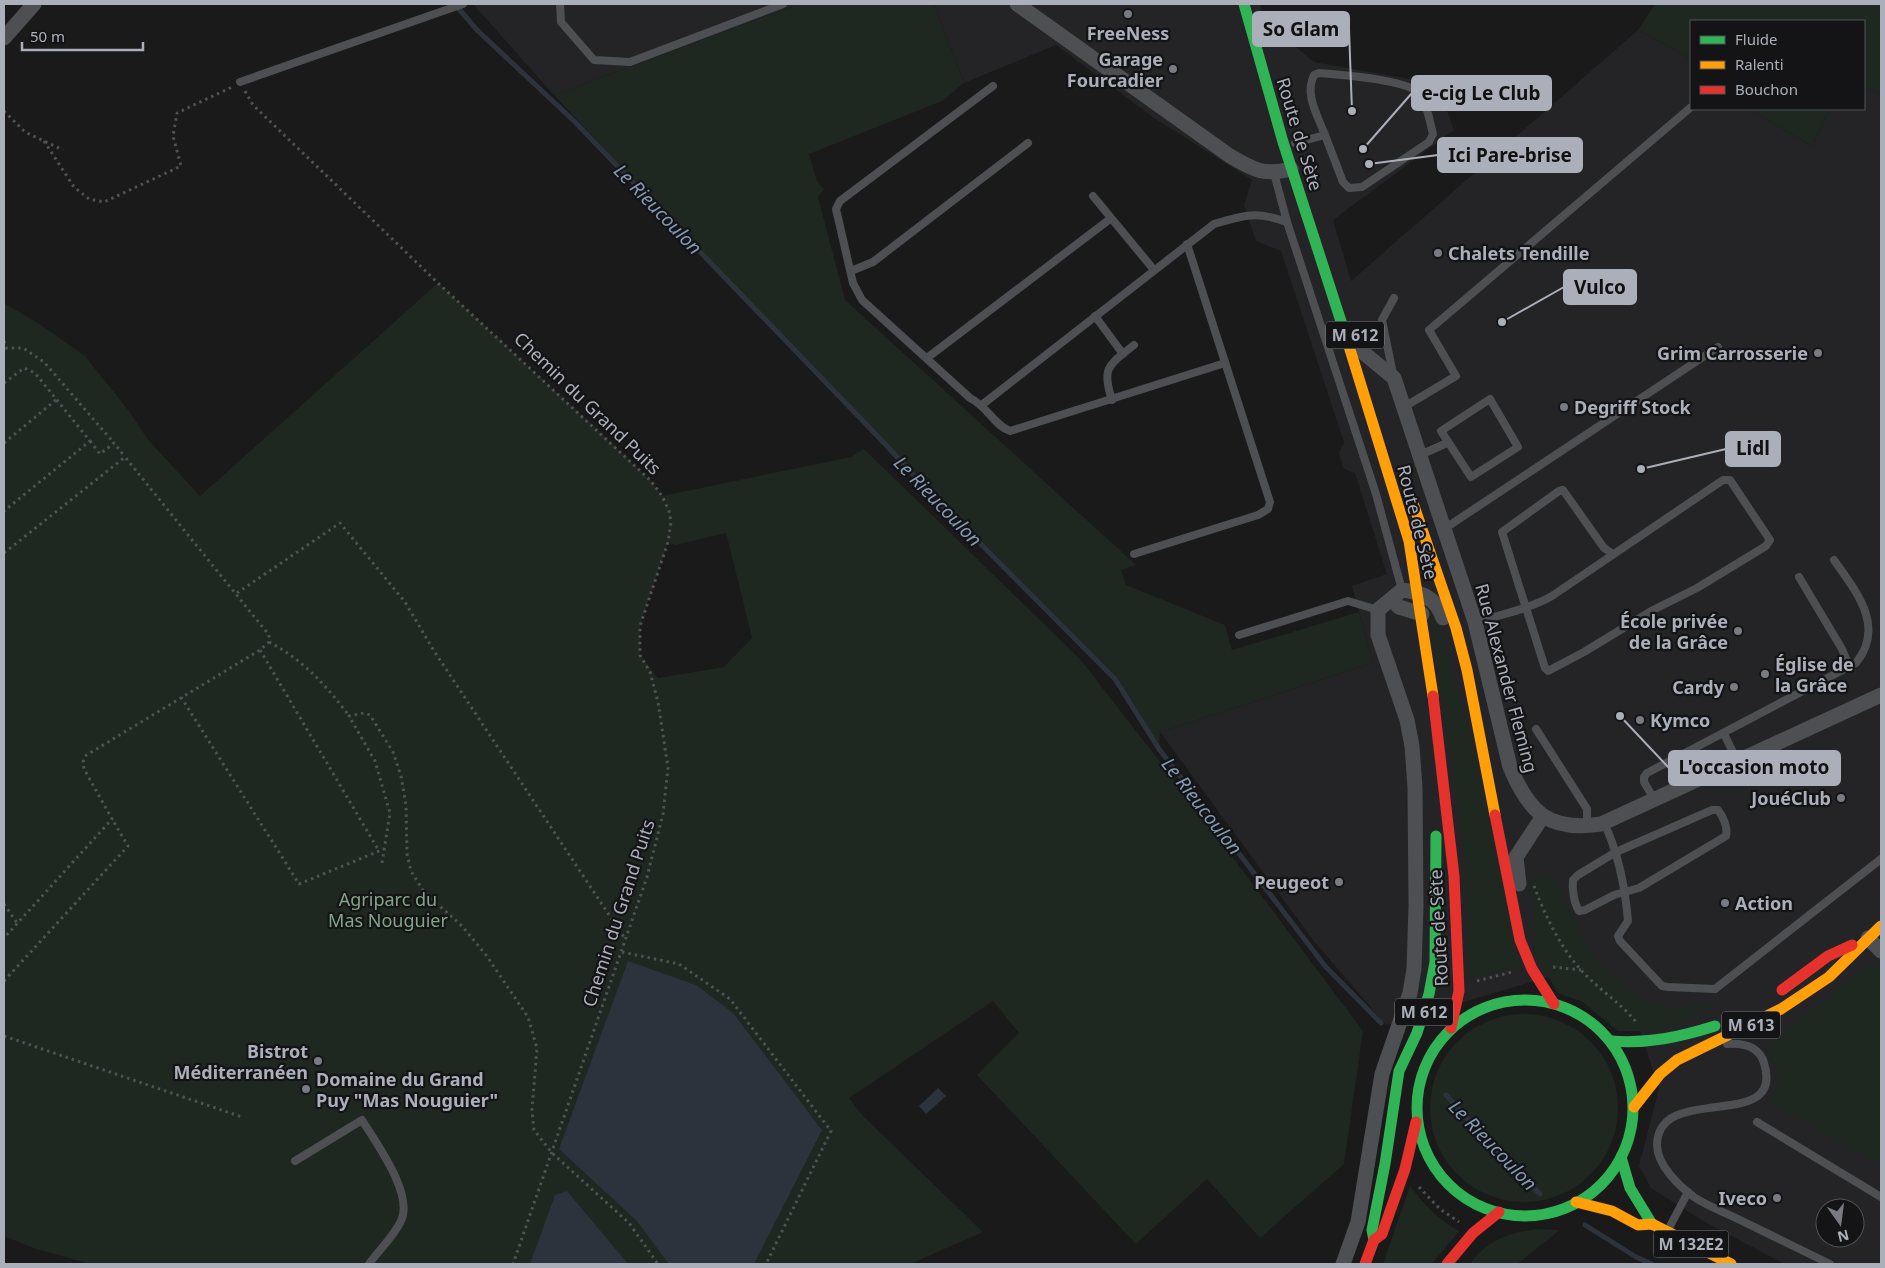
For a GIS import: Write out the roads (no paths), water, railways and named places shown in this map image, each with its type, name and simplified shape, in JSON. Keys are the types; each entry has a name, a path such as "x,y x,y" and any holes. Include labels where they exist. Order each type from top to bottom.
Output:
{"main road":[{"name":"Route de Sète","path":"1244,4 1291,169 1404,520 1422,614 1444,781 1454,876 1459,991 1451,1028"},
{"name":"Route de Sète","path":"1256,41 1280,98 1359,349 1388,433"},
{"name":"Route de Sète","path":"1411,499 1456,628 1469,679 1520,940 1532,969 1554,1004"},
{"name":"M 612","path":"1374,1240 1372,1230 1386,1164 1399,1071 1417,1033 1429,994 1435,962 1435,796 1444,781"},
{"name":"M 613","path":"1634,1107 1660,1074 1677,1060 1696,1049 1737,1032 1782,1009 1829,977 1881,926"},
{"name":"M 613","path":"1773,995 1828,956 1868,938"},
{"path":"1365,1264 1374,1240 1382,1234 1405,1169 1416,1119 1418,1086 1430,1054 1451,1028 1477,1011 1507,1001 1538,1001 1554,1004 1587,1020 1611,1041 1628,1072 1634,1107 1631,1132 1621,1157 1602,1183 1576,1202 1558,1210 1538,1215 1518,1215 1499,1212 1464,1197 1437,1171 1427,1155 1416,1119"},
{"name":"M 613","path":"1611,1041 1648,1043 1685,1036 1725,1021"},
{"name":"M 132E2","path":"1621,1157 1631,1191 1636,1200 1647,1210 1652,1224"},
{"name":"M 132E2","path":"1576,1202 1612,1211 1638,1225 1652,1224 1731,1264"},
{"path":"1447,1264 1473,1233 1499,1212"}],"street":[{"path":"4,38 34,4"},
{"path":"1018,4 1230,156 1252,169 1274,174 1291,169"},
{"path":"1359,349 1394,378"},
{"name":"Rue Alexander Fleming","path":"1394,378 1475,622 1510,767 1518,787 1530,804 1543,816 1570,827 1604,823 1737,760 1880,699"},
{"path":"1343,1264 1358,1222 1382,1074 1410,993 1414,969 1416,798 1412,746 1408,720 1378,635 1378,610 1381,605 1397,595 1418,591 1434,601 1445,622 1456,628"},
{"path":"1397,595 1399,607 1422,614"},
{"path":"1515,908 1520,892 1516,857 1543,816"},
{"path":"1868,938 1881,951"}],"lane":[{"path":"240,82 463,4"},
{"path":"560,4 562,22 594,60 630,62 783,4"},
{"path":"1319,73 1378,79 1414,89 1420,95 1433,134 1429,142 1362,187 1349,188 1343,182 1325,134 1310,94 1311,81 1314,75 1319,73"},
{"path":"993,86 840,201 836,209 853,283 862,300 970,398 983,404 1005,429 1016,431 1225,363"},
{"path":"1404,407 1456,376 1429,330 1690,108"},
{"path":"1295,143 1325,134"},
{"path":"850,270 874,262 1028,143"},
{"path":"1274,174 1286,222 1376,494 1397,595"},
{"path":"1093,196 1120,231 1131,239 1154,270"},
{"path":"983,404 1214,224 1247,214 1267,215 1286,222"},
{"path":"927,358 1110,219"},
{"path":"1134,554 1258,515 1268,509 1270,502 1187,244"},
{"path":"1394,298 1382,320 1394,378"},
{"path":"1095,316 1123,354"},
{"path":"1112,400 1105,374 1109,365 1134,345"},
{"path":"1444,529 1718,347"},
{"path":"1490,399 1518,447 1471,477 1447,443 1441,431 1490,399"},
{"path":"1420,455 1447,443"},
{"path":"1475,622 1525,606 1552,596 1723,480 1730,480 1770,540 1766,546 1697,588 1653,610 1584,652 1548,671 1525,606 1502,532 1563,490 1604,548 1613,554"},
{"path":"1654,799 1644,782 1644,777 1648,773 1724,734 1849,666 1865,655 1875,637 1874,619 1834,560"},
{"path":"1799,577 1842,650 1849,666"},
{"path":"1239,636 1348,601 1378,610"},
{"path":"1536,729 1587,809 1588,826"},
{"path":"1724,734 1737,760"},
{"path":"1712,810 1718,810 1721,813 1727,831 1726,836 1664,874 1625,892 1579,911 1576,906 1573,880 1616,852 1712,810"},
{"path":"1604,823 1616,852 1625,892 1628,921 1618,936 1620,941 1662,986 1711,990 1719,987 1881,859"},
{"path":"1696,1049 1720,1045 1745,1044 1754,1049 1764,1060 1768,1078 1764,1092 1754,1099 1692,1110 1676,1116 1663,1126 1657,1146 1664,1164 1675,1181 1688,1192 1830,1264"},
{"path":"295,1161 362,1120 398,1183 405,1202 402,1220 369,1264"},
{"path":"1757,1122 1881,1197"},
{"path":"1667,1232 1688,1192"}],"waterway":[{"name":"Le Rieucoulon","path":"459,9 477,30 574,121 887,446 927,490 1115,679 1159,749 1325,966 1381,1023"},
{"name":"Le Rieucoulon","path":"1446,1095 1493,1147 1540,1194"},
{"name":"Le Rieucoulon","path":"1585,1225 1636,1257 1652,1264"}],"place":[{"name":"FreeNess","path":"1128,14"},
{"name":"Garage Fourcadier","path":"1173,69"},
{"name":"So Glam","path":"1352,111"},
{"name":"e-cig Le Club","path":"1363,149"},
{"name":"Ici Pare-brise","path":"1369,164"},
{"name":"Chalets Tendille","path":"1438,253"},
{"name":"Vulco","path":"1502,322"},
{"name":"Grim Carrosserie","path":"1818,353"},
{"name":"Degriff Stock","path":"1564,407"},
{"name":"Lidl","path":"1641,469"},
{"name":"École privée de la Grâce","path":"1738,631"},
{"name":"Église de la Grâce","path":"1765,674"},
{"name":"Cardy","path":"1734,687"},
{"name":"L'occasion moto","path":"1620,716"},
{"name":"Kymco","path":"1640,720"},
{"name":"JouéClub","path":"1841,798"},
{"name":"Peugeot","path":"1339,882"},
{"name":"Action","path":"1725,903"},
{"name":"Bistrot Méditerranéen","path":"318,1061"},
{"name":"Domaine du Grand Puy \"Mas Nouguier\"","path":"306,1089"},
{"name":"Iveco","path":"1777,1198"}],"park label":[{"name":"Agriparc du Mas Nouguier","path":"388,910"}]}
